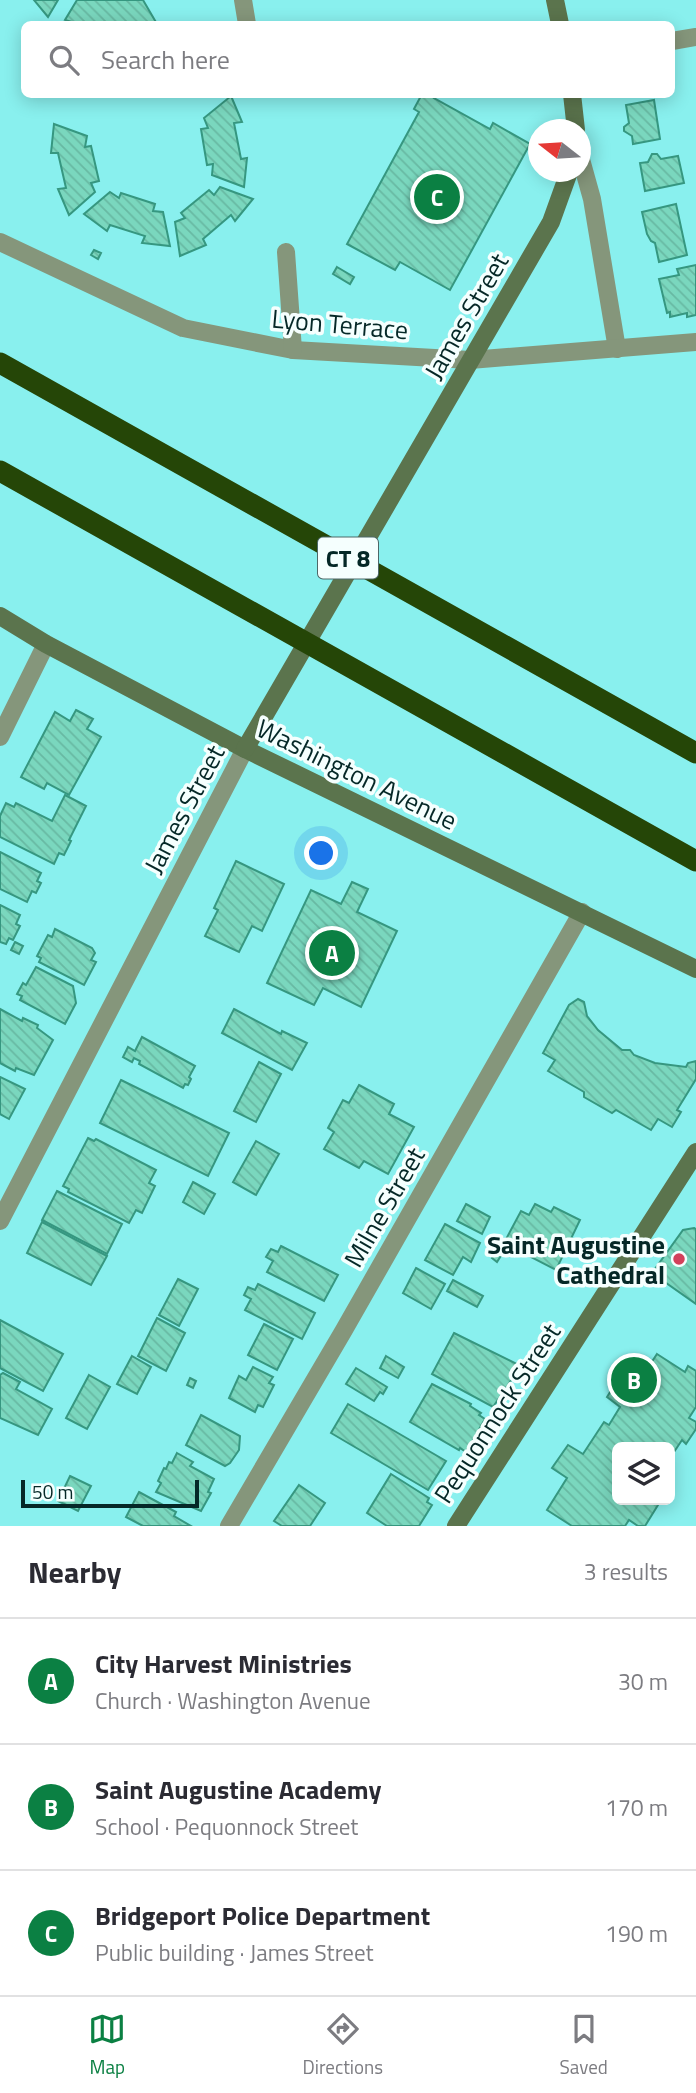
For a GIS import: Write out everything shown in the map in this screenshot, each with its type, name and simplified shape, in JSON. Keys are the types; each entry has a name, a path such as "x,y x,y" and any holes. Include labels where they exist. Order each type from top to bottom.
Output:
{"highway":[{"name":"CT 8","path":"0,363 696,753"},
{"path":"0,471 696,861"}],"street":[{"path":"243,0 246,21"},
{"path":"555,0 559,21"},
{"path":"675,40 696,37"},
{"path":"572,98 575,119"},
{"name":"James Street","path":"0,1221 245,749 551,222 565,182"},
{"path":"587,182 617,349"},
{"name":"Lyon Terrace","path":"0,242 183,328 293,351 470,360 696,342"},
{"path":"286,252 293,351"},
{"name":"Washington Avenue","path":"0,616 46,644 245,749 696,969"},
{"path":"0,737 46,644"},
{"name":"Milne Street","path":"229,1526 344,1331 582,912"},
{"name":"Pequonnock Street","path":"456,1526 696,1152"}],"building":[{"path":"34,0 58,0 48,17"},
{"path":"77,0 143,0 155,21 68,21 65,20"},
{"path":"232,98 242,122 234,123 241,159 247,158 244,187 212,175 213,164 207,165 201,129 208,128 204,118"},
{"path":"420,98 434,98 490,129 493,123 528,143 528,148 450,290 400,262 395,270 347,244 419,112 414,109"},
{"path":"654,100 660,139 633,144 632,136 624,131 624,127 629,123 626,105"},
{"path":"54,124 87,136 85,147 91,146 99,181 91,183 95,192 69,215 58,189 66,188 58,153 51,153"},
{"path":"652,154 657,154 661,159 678,156 684,183 645,191 640,163 648,162"},
{"path":"220,187 253,199 235,221 231,215 203,239 206,245 180,256 175,222 185,218 181,213 209,190 214,195"},
{"path":"110,192 119,198 121,193 155,204 153,211 163,212 170,246 142,243 145,236 110,225 107,231 84,214"},
{"path":"676,204 687,255 659,262 655,243 647,234 642,212"},
{"path":"94,250 101,253 98,259 91,255"},
{"path":"696,265 696,315 687,317 687,313 670,317 659,279 679,275 677,269"},
{"path":"337,267 354,277 350,284 333,274"},
{"path":"76,710 93,719 87,729 101,737 69,795 47,783 44,789 21,777 55,712 70,721"},
{"path":"65,795 86,806 64,855 59,853 54,864 0,837 0,816 6,803 14,807 16,803 52,821"},
{"path":"0,852 41,873 37,881 41,883 36,893 32,891 27,902 0,889"},
{"path":"236,861 284,884 262,931 252,926 239,952 205,936 218,910 214,908"},
{"path":"352,882 368,889 357,912 397,931 361,1007 323,988 314,1005 267,983 311,890 341,904"},
{"path":"0,905 20,915 16,924 20,926 13,940 9,938 6,944 0,942"},
{"path":"55,929 92,948 95,953 91,960 96,962 84,985 39,962 41,958 37,956 48,935 52,937"},
{"path":"15,942 23,946 19,954 11,950"},
{"path":"36,967 73,986 76,1003 65,1024 20,1000 22,996 17,994 23,983 26,985"},
{"path":"578,999 584,1002 587,1016 598,1030 622,1050 630,1050 634,1055 655,1063 686,1067 688,1063 696,1061 696,1079 677,1110 681,1112 672,1127 658,1119 651,1130 616,1110 612,1113 584,1097 584,1092 548,1071 555,1060 543,1053 569,1005"},
{"path":"0,1009 22,1021 23,1018 38,1025 37,1028 53,1040 34,1075 16,1068 15,1071 0,1063"},
{"path":"234,1009 281,1034 282,1031 307,1043 292,1070 222,1033"},
{"path":"142,1037 195,1066 188,1085 185,1084 183,1088 139,1064 140,1061 134,1058 132,1062 123,1057 128,1047 135,1051"},
{"path":"259,1062 281,1074 256,1122 234,1111"},
{"path":"0,1077 25,1089 9,1119 0,1114"},
{"path":"121,1080 229,1133 208,1176 100,1123"},
{"path":"359,1085 394,1104 389,1114 414,1127 388,1174 364,1161 359,1168 324,1149 334,1132 328,1128 343,1100 349,1103"},
{"path":"88,1138 94,1141 96,1139 156,1170 149,1183 155,1186 142,1213 136,1210 129,1223 68,1192 69,1189 63,1186"},
{"path":"256,1141 279,1154 256,1195 233,1182"},
{"path":"193,1182 215,1194 204,1214 183,1202"},
{"path":"57,1191 122,1224 107,1254 42,1220"},
{"path":"466,1204 490,1217 482,1234 457,1221"},
{"path":"535,1204 551,1212 554,1207 580,1220 556,1270 504,1243 521,1211 529,1215"},
{"path":"42,1222 107,1256 91,1285 27,1253"},
{"path":"445,1224 480,1243 471,1262 463,1257 453,1275 425,1260"},
{"name":"Saint Augustine Cathedral","path":"694,1228 696,1304 652,1273 683,1230"},
{"path":"281,1246 338,1275 324,1301 267,1272 273,1261 266,1257 271,1249 278,1252"},
{"path":"497,1251 502,1254 497,1262 492,1258"},
{"path":"416,1268 445,1284 431,1309 403,1293"},
{"path":"178,1279 198,1289 179,1326 159,1315"},
{"path":"453,1280 483,1296 477,1307 447,1291"},
{"path":"258,1284 315,1313 302,1339 245,1310 251,1299 244,1295 248,1287 255,1290"},
{"path":"157,1318 185,1333 166,1371 138,1356"},
{"path":"0,1320 63,1354 43,1391 0,1368"},
{"path":"264,1324 293,1339 277,1370 248,1355"},
{"path":"454,1333 519,1365 493,1407 432,1374"},
{"path":"657,1354 685,1372 688,1366 696,1371 696,1407 689,1418 696,1422 696,1429 686,1444 682,1440 675,1450 675,1442 612,1442 612,1505 658,1505 645,1526 638,1526 629,1520 625,1526 572,1526 547,1510 567,1478 552,1468 568,1445 583,1454 604,1422 609,1425 620,1407 607,1397 626,1367 642,1377"},
{"path":"132,1356 151,1367 137,1394 117,1384"},
{"path":"386,1356 404,1367 398,1378 380,1368"},
{"path":"253,1367 273,1377 269,1383 274,1385 263,1407 258,1405 255,1412 229,1398 239,1376 246,1380"},
{"path":"356,1368 387,1387 374,1401 346,1384"},
{"path":"3,1373 20,1382 16,1389 52,1409 38,1435 0,1418 0,1375"},
{"path":"89,1375 110,1387 87,1429 66,1418"},
{"path":"190,1378 196,1381 193,1388 187,1385"},
{"path":"432,1384 471,1404 485,1419 466,1452 410,1422"},
{"path":"348,1404 446,1461 428,1490 331,1433"},
{"path":"201,1415 240,1436 239,1450 225,1466 186,1445"},
{"path":"177,1453 193,1462 190,1466 214,1479 208,1492 211,1493 201,1511 156,1492 164,1468 166,1469 169,1462 172,1463"},
{"path":"391,1474 429,1498 427,1502 432,1505 419,1526 387,1526 367,1513"},
{"path":"70,1476 91,1486 78,1511 58,1501"},
{"path":"299,1485 325,1503 310,1526 282,1526 274,1521"},
{"path":"139,1492 176,1512 174,1516 191,1526 143,1526 126,1517"}],"place":[{"name":"Bridgeport Police Department","path":"437,197"},
{"name":"City Harvest Ministries","path":"332,953"},
{"name":"Saint Augustine Cathedral","path":"679,1259"},
{"name":"Saint Augustine Academy","path":"634,1380"}]}
